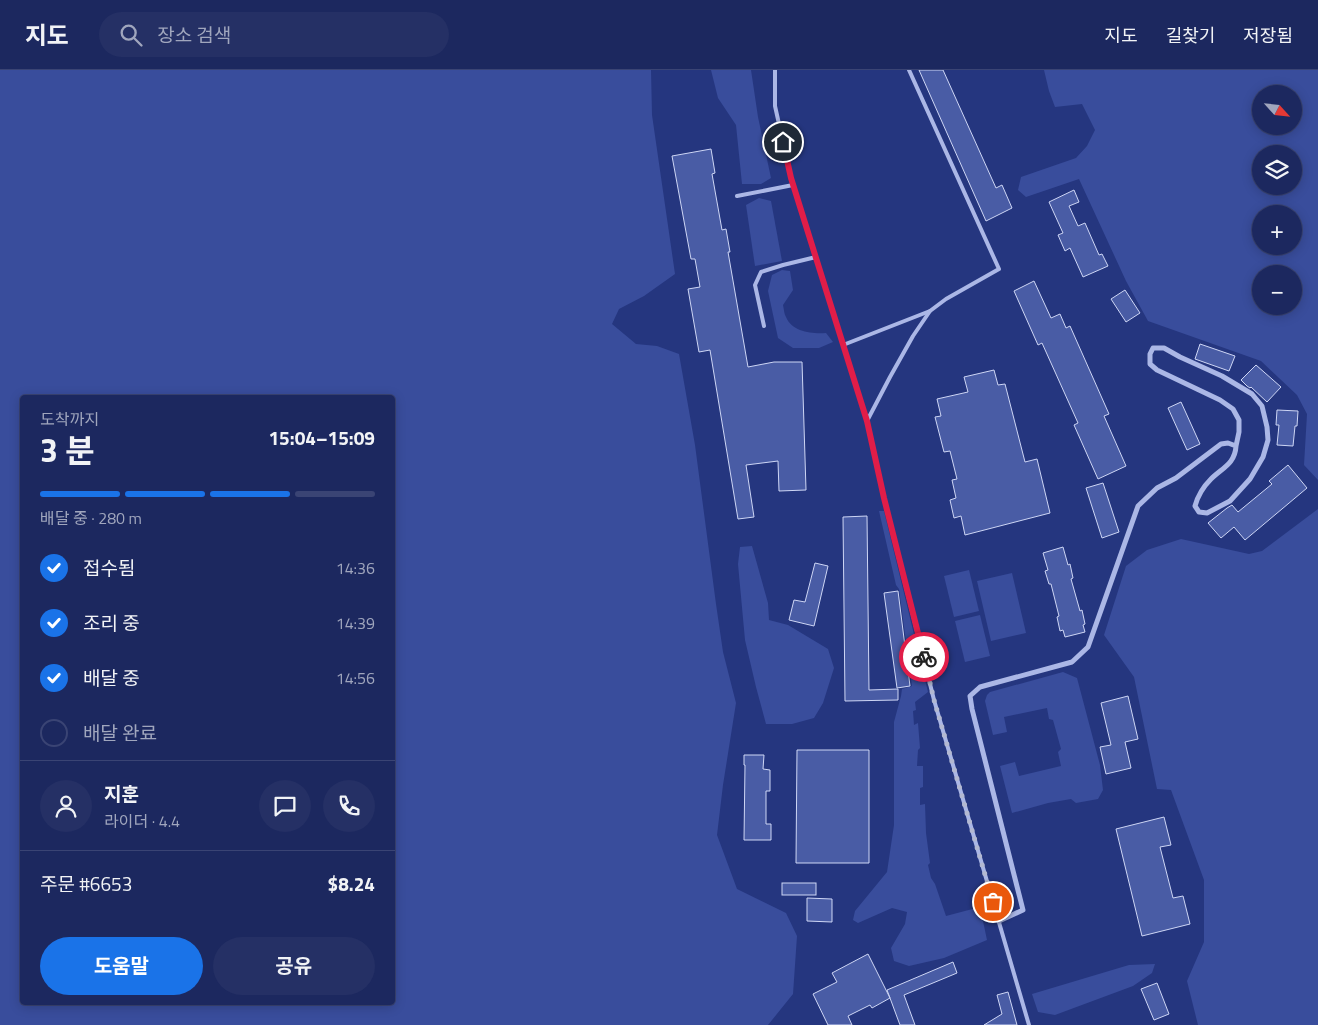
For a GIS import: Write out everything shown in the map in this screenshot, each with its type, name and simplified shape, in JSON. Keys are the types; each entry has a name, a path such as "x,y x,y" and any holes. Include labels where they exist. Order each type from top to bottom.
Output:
{"street":[{"path":"1153,348 1164,348 1222,376 1252,394 1262,406 1268,440 1263,457 1250,479 1230,501 1207,513 1199,512 1194,506 1198,495 1210,480 1231,461 1236,453 1236,446 1239,420 1233,410 1220,400 1157,370 1150,364 1150,354 1153,348"},
{"path":"998,921 1023,910 970,696 980,687 1072,662 1088,647 1138,506 1157,488 1176,478 1221,444 1228,443 1236,446"}],"lane":[{"path":"775,70 775,106 793,185 867,421 934,700 1029,1025"},
{"path":"843,345 930,311 946,299 999,269 909,70"},
{"path":"737,196 793,185"},
{"path":"764,326 755,285 761,272 816,257"},
{"path":"867,421 909,344 930,311"}],"shaded area":[{"path":"0,70 651,70 652,115 675,274 644,296 619,309 612,324 636,344 657,346 679,354 695,445 723,652 736,703 717,835 737,889 786,913 797,936 793,994 768,1025 0,1025"},
{"path":"711,70 751,70 758,117 771,178 761,184 742,184 736,125 718,98"},
{"path":"1044,70 1318,70 1318,480 1304,465 1307,414 1297,395 1261,361 1148,321 1126,281 1079,179 1026,197 1018,190 1021,177 1076,158 1087,146 1095,130 1082,104 1055,107"},
{"path":"759,198 771,201 782,261 755,266 746,205"},
{"path":"782,270 790,271 793,290 783,305 789,322 803,331 826,333 833,342 819,348 793,348 778,338 768,291 772,275"},
{"path":"1318,509 1318,1025 1198,1025 1187,981 1204,942 1204,880 1171,790 1157,789 1134,677 1104,635 1126,566 1147,550 1181,539 1249,554 1262,551"},
{"path":"879,511 884,511 928,692 915,702 916,710 913,711 914,725 918,723 920,748 918,750 917,766 923,766 923,787 920,788 920,805 925,804 930,863 928,865 931,878 935,884 946,916 980,907 987,940 944,958 909,966 894,961 891,948 905,924 907,912 892,908 858,923 853,920 855,911 887,872 894,825 894,722 902,689 912,686 899,589 896,585"},
{"path":"752,546 768,603 769,620 788,625 828,649 834,668 823,703 814,718 792,724 766,724 745,640 738,564 740,547"},
{"path":"969,570 979,611 954,617 944,576"},
{"path":"1012,573 1026,633 991,641 977,581"},
{"path":"980,615 990,656 965,662 955,621"},
{"path":"1063,672 1077,678 1100,765 1103,790 1098,799 1076,803 1071,799 1012,813 1000,766 1015,762 1019,776 1061,766 1058,752 1061,749 1053,720 1049,719 1047,708 1004,717 1007,732 993,735 985,701 987,695 990,692"},
{"path":"1155,964 1152,973 1133,986 1055,1015 1038,1012 1032,994 1129,965"}],"building":[{"path":"919,70 943,70 996,188 1002,185 1012,208 986,221"},
{"path":"711,149 715,173 712,174 722,230 726,229 730,252 728,252 748,367 774,362 802,362 806,490 779,491 778,461 746,465 754,517 738,519 710,350 699,352 688,289 700,287 695,259 691,259 672,156"},
{"path":"1074,190 1079,202 1069,206 1078,226 1085,223 1099,255 1102,254 1108,266 1083,277 1070,248 1065,251 1058,235 1063,233 1049,202"},
{"path":"1034,281 1051,318 1060,314 1066,328 1070,326 1109,414 1104,416 1126,466 1098,479 1074,425 1078,423 1042,343 1038,345 1014,291"},
{"path":"1125,290 1140,313 1126,322 1111,299"},
{"path":"1200,344 1235,356 1229,371 1195,359"},
{"path":"1256,365 1281,387 1267,402 1241,380"},
{"path":"994,370 998,385 1005,384 1025,462 1037,459 1050,513 965,535 961,516 954,518 950,500 956,498 952,480 957,479 950,451 944,452 935,417 941,416 937,399 968,392 964,377"},
{"path":"1181,402 1200,444 1187,450 1168,408"},
{"path":"1277,410 1298,411 1293,446 1277,445 1279,425 1276,425"},
{"path":"1288,465 1307,488 1245,540 1234,527 1221,538 1208,523 1232,505 1238,512 1272,484 1269,481"},
{"path":"1103,483 1119,532 1102,538 1086,488"},
{"path":"867,516 869,690 898,689 898,700 845,701 843,517"},
{"path":"1063,547 1068,565 1070,564 1073,578 1071,579 1085,624 1083,625 1085,632 1065,637 1063,630 1060,631 1057,617 1059,616 1051,584 1049,584 1045,571 1048,570 1043,553"},
{"path":"815,563 828,566 814,626 789,620 794,600 805,602"},
{"path":"898,591 910,686 897,688 884,593"},
{"path":"1128,696 1138,739 1125,742 1131,768 1106,774 1100,747 1111,745 1101,703"},
{"path":"797,750 869,750 869,863 796,863"},
{"path":"744,755 764,755 763,769 770,770 770,791 766,791 766,824 771,824 771,840 744,840"},
{"path":"1164,817 1171,845 1160,847 1173,898 1183,896 1190,924 1142,936 1116,829"},
{"path":"782,883 816,883 816,895 782,895"},
{"path":"807,898 832,899 832,922 807,921"},
{"path":"868,954 890,998 872,1008 870,1005 848,1016 852,1025 828,1025 813,994 837,982 832,973"},
{"path":"953,962 957,973 904,995 915,1025 900,1025 887,990"},
{"path":"1157,983 1169,1014 1154,1020 1141,989"},
{"path":"1008,992 1017,1025 984,1025 1002,1014 997,995"}],"way so far":[{"path":"924,657 934,700 993,902"}],"route":[{"path":"783,142 791,178 867,421 884,498 924,657"}]}
